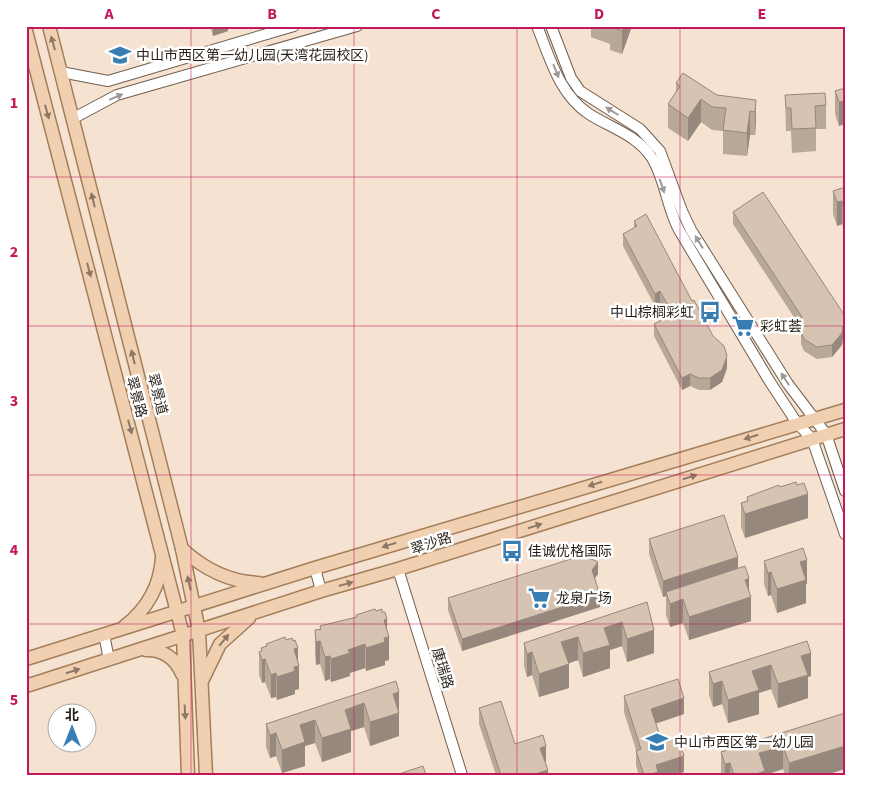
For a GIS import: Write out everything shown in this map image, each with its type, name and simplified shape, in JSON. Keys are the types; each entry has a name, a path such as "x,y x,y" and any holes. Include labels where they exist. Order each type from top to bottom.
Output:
{"main road":[{"name":"翠景道","path":"49,26 182,549 199,631 206,775"},
{"name":"翠景路","path":"26,31 177,612 182,635 188,775"},
{"name":"翠沙路","path":"26,659 315,568 845,410"},
{"name":"翠沙路","path":"26,686 321,591 398,570 845,428"},
{"path":"182,549 212,571 248,582 266,583"},
{"path":"121,629 135,618 147,604 156,587 161,569 162,551"},
{"path":"202,683 206,670 220,644 241,623 266,609"},
{"path":"141,650 158,651 172,659 182,673 184,681"}],"street":[{"path":"60,72 108,82 294,26"},
{"path":"72,119 117,95 357,26"},
{"path":"537,26 559,81 569,96 589,114 634,139 652,158 671,215 770,382 798,423 812,439 845,534"},
{"path":"551,26 571,78 580,91 640,129 660,151 682,211 788,384 826,434 845,491"},
{"path":"716,292 727,286"},
{"path":"315,568 321,591"},
{"name":"康瑞路","path":"398,570 462,775"},
{"path":"104,634 108,660"}],"building":[{"path":"610,26 624,26 622,31"},
{"path":"683,73 717,95 756,100 755,112 750,111 747,133 723,130 726,108 712,107 701,99 688,118 668,104 680,86 676,83"},
{"path":"845,88 845,101 839,102 835,91"},
{"path":"825,93 826,105 815,106 816,128 792,129 791,108 786,108 785,95"},
{"path":"845,187 845,211 842,201 837,202 833,191"},
{"path":"763,192 845,316 842,333 832,345 817,347 804,339 801,332 802,317 733,212"},
{"path":"646,214 692,301 694,300 713,336 724,346 727,356 722,370 710,378 699,378 690,374 682,378 654,324 662,320 659,314 670,309 660,291 655,294 623,234 637,226 634,221"},
{"path":"796,482 797,485 804,483 808,494 745,514 741,503 748,501 747,497 779,485 780,487"},
{"path":"724,515 738,557 663,581 649,539"},
{"path":"803,548 807,560 800,562 806,580 777,589 771,572 768,573 764,561"},
{"path":"574,558 589,558 598,562 592,570 600,595 462,639 448,598"},
{"path":"745,566 749,578 745,580 751,597 689,617 683,599 670,604 666,592"},
{"path":"647,602 654,630 627,639 622,622 604,628 610,645 583,653 578,637 561,642 569,664 539,674 532,652 527,654 524,643"},
{"path":"375,609 376,611 382,609 382,612 385,612 387,619 384,620 389,637 384,638 385,642 366,648 365,644 348,650 350,653 331,659 330,656 325,657 320,641 316,642 315,630 321,629 320,626 357,617 356,615"},
{"path":"285,637 286,640 292,638 293,641 295,640 298,648 294,649 299,666 294,667 295,671 277,677 276,673 271,675 265,659 262,660 259,652 262,651 261,648 267,646 266,644"},
{"path":"807,641 811,653 801,656 808,675 778,684 771,665 752,671 759,690 728,700 722,681 713,684 709,672"},
{"path":"678,679 684,698 651,709 662,742 678,737 684,756 656,765 658,772 644,775 636,751 641,749 624,696"},
{"path":"396,681 399,692 393,694 399,713 370,722 364,703 345,710 351,729 322,738 315,720 300,725 305,742 282,750 276,733 270,735 266,724"},
{"path":"501,701 515,744 543,735 546,746 540,748 548,770 532,775 501,775 479,708"},
{"path":"845,713 845,746 789,763 783,746 759,753 765,771 753,775 734,775 730,763 725,764 721,752"},
{"path":"423,766 426,775 396,775"}],"place":[{"name":"中山市西区第一幼儿园(天湾花园校区)","path":"120,55"},
{"name":"中山棕榈彩虹","path":"710,312"},
{"name":"彩虹荟","path":"743,326"},
{"name":"佳诚优格国际","path":"512,551"},
{"name":"龙泉广场","path":"539,598"},
{"name":"中山市西区第一幼儿园","path":"657,742"}]}
